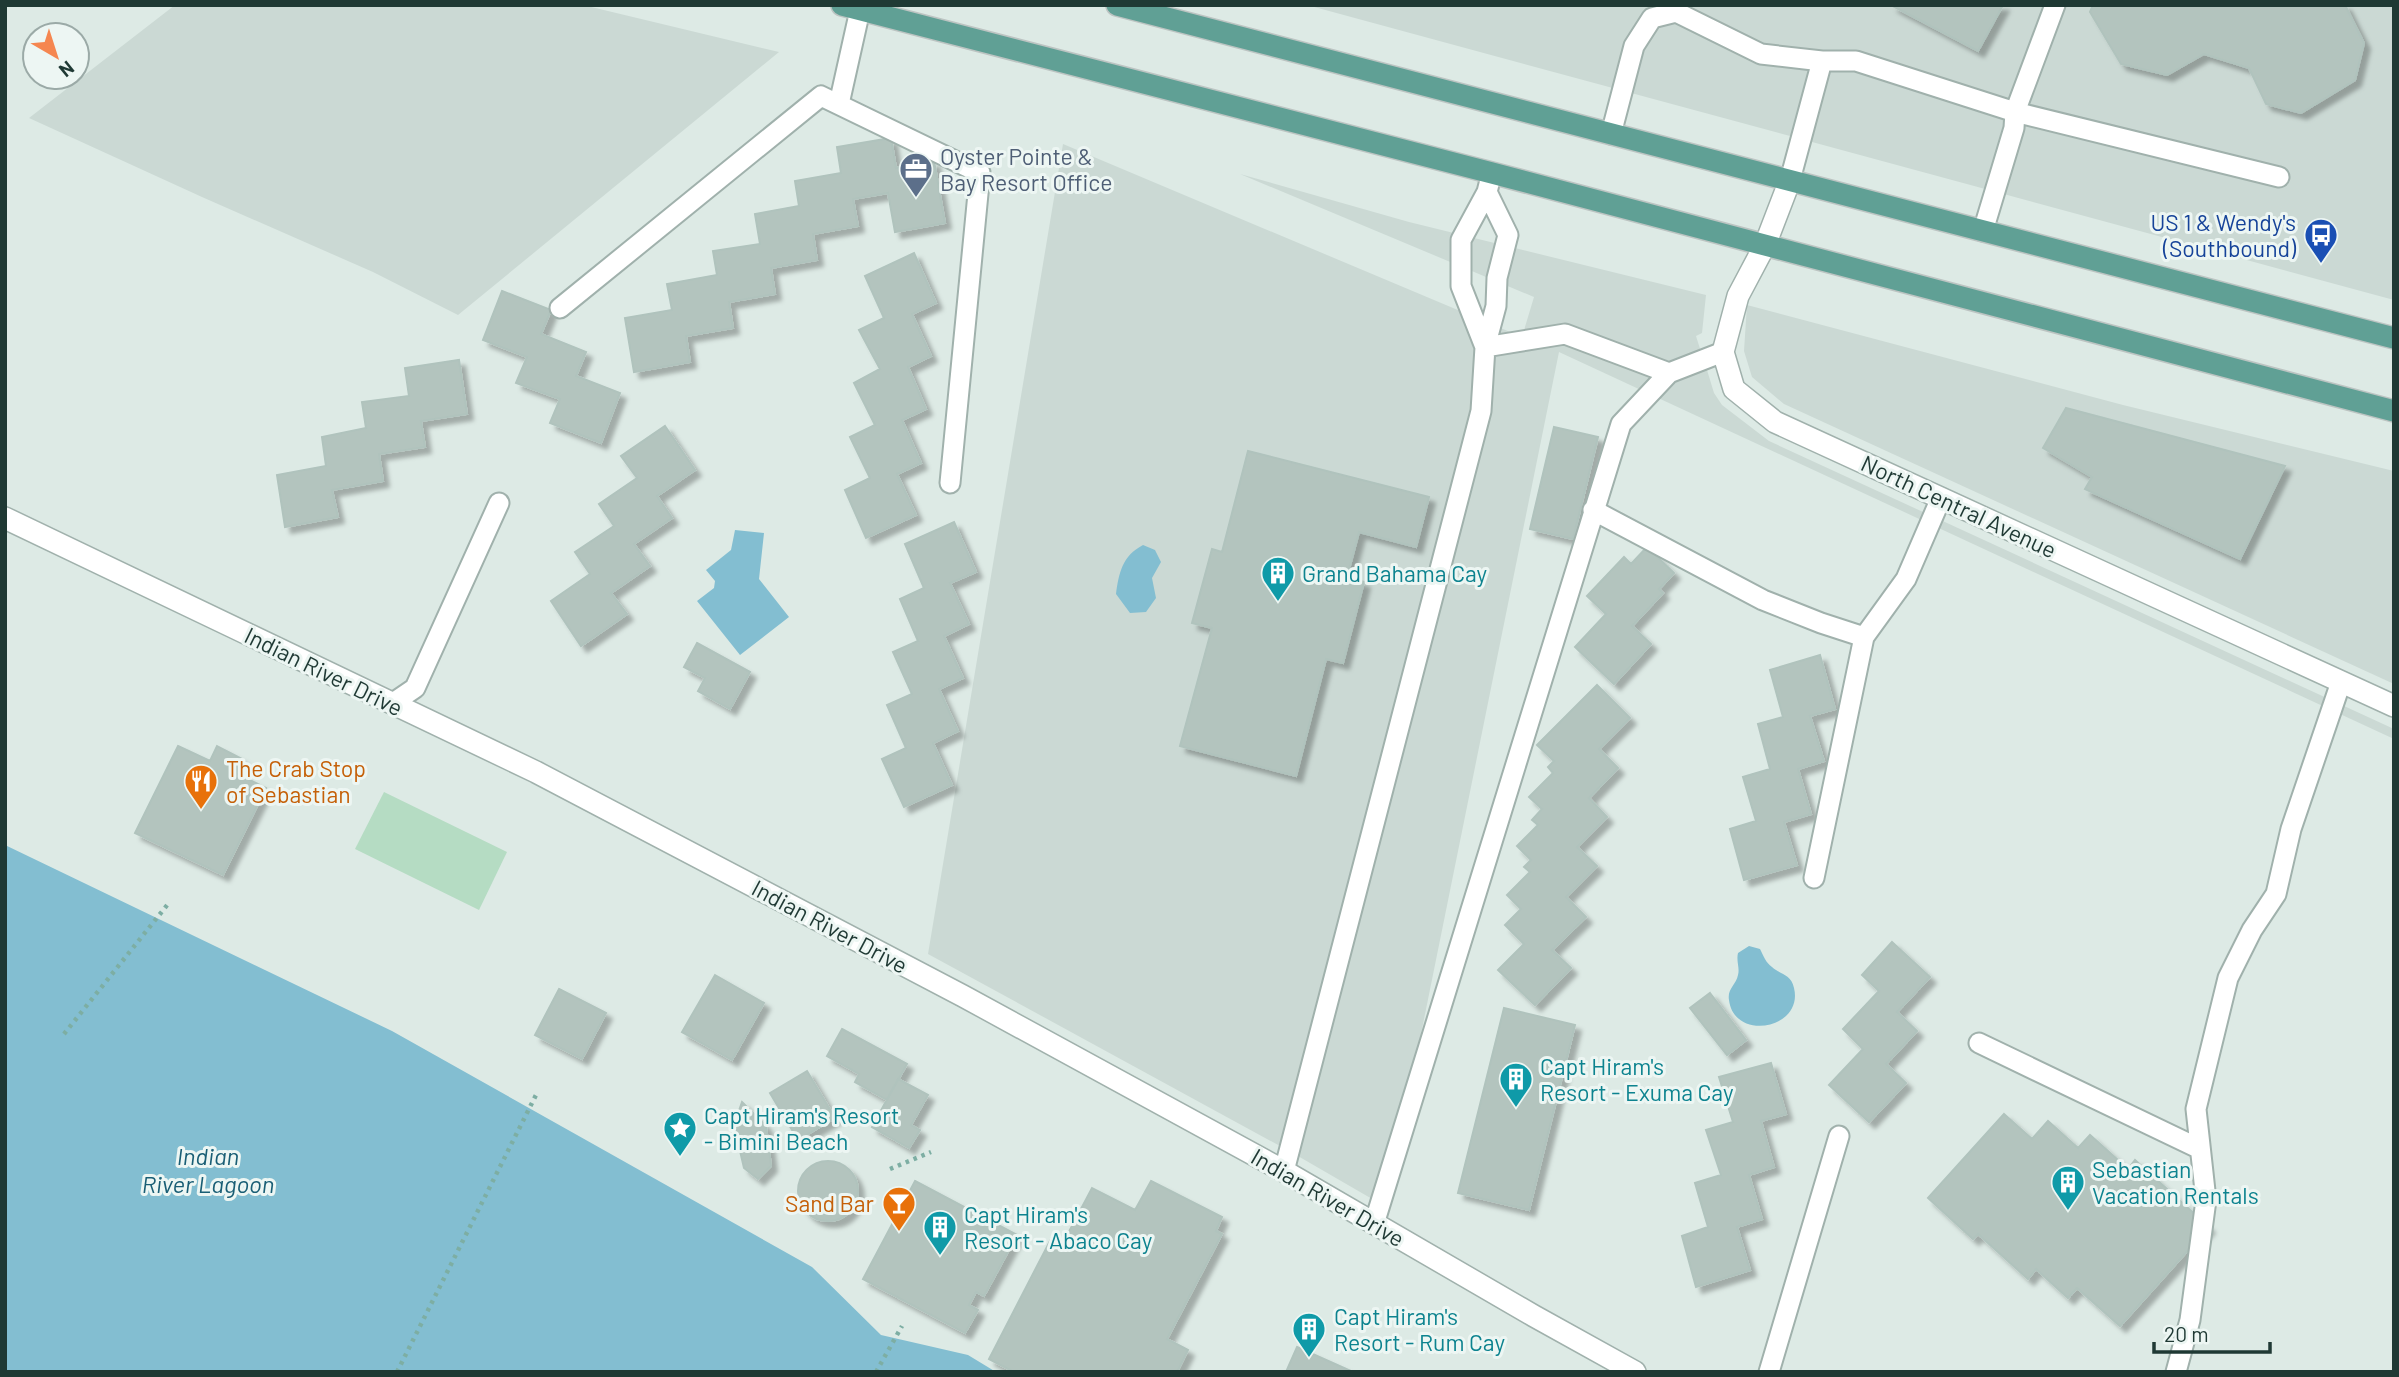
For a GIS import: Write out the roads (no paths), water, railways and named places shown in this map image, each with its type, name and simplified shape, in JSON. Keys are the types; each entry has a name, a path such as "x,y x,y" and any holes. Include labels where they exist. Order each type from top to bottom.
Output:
{"main road":[{"path":"1116,5 1983,231 2392,334"},
{"path":"851,8 1490,182 1765,245 2394,411"}],"street":[{"path":"1723,352 1738,296 1765,245 1790,180"},
{"name":"North Central Avenue","path":"1723,352 1734,389 1775,422 2394,706"},
{"name":"Indian River Drive","path":"5,518 536,772 963,996 1284,1171 1635,1372"}],"lane":[{"path":"1983,231 2014,128 2015,112 2055,5"},
{"path":"839,104 851,8"},
{"path":"1611,134 1634,46 1652,18 1676,12 1761,54 1822,61 1856,61 2015,112 2279,177"},
{"path":"1790,180 1822,61"},
{"path":"560,308 821,96 839,104 980,173 950,483"},
{"path":"1485,346 1461,286 1461,240 1490,182"},
{"path":"1284,1171 1481,411 1485,346 1496,306 1497,278 1507,234 1490,182"},
{"path":"1485,346 1565,334 1669,373"},
{"path":"1374,1224 1621,424 1669,373 1723,352"},
{"path":"1814,878 1864,637 1906,579 1941,498"},
{"path":"393,704 415,688 499,503"},
{"path":"1593,510 1763,600 1864,637"},
{"path":"2176,1372 2190,1320 2206,1200 2196,1109 2228,978 2252,930 2276,894 2291,829 2341,682"},
{"path":"1979,1043 2200,1149"},
{"path":"1769,1372 1839,1136"}],"water":[{"path":"735,530 764,533 759,579 789,617 740,655 697,601 714,588 715,581 706,570 731,550"},
{"path":"1143,545 1155,550 1161,562 1152,578 1156,598 1146,612 1130,613 1116,594 1126,560"},
{"name":"Indian River Lagoon","path":"5,845 392,1031 812,1267 881,1335 968,1355 996,1372 5,1372"},
{"path":"1749,946 1760,949 1768,963 1793,983 1794,1002 1789,1013 1779,1021 1767,1025 1743,1022 1734,1013 1729,1000 1729,993 1739,970 1738,953"}],"place":[{"name":"Oyster Pointe & Bay Resort Office","path":"916,199"},
{"name":"US 1 & Wendy's (Southbound)","path":"2321,265"},
{"name":"Grand Bahama Cay","path":"1278,603"},
{"name":"The Crab Stop of Sebastian","path":"201,811"},
{"name":"Capt Hiram's Resort - Exuma Cay","path":"1516,1109"},
{"name":"Capt Hiram's Resort - Bimini Beach","path":"680,1158"},
{"name":"Sebastian Vacation Rentals","path":"2068,1212"},
{"name":"Sand Bar","path":"899,1233"},
{"name":"Capt Hiram's Resort - Abaco Cay","path":"940,1257"},
{"name":"Capt Hiram's Resort - Rum Cay","path":"1309,1359"}]}
